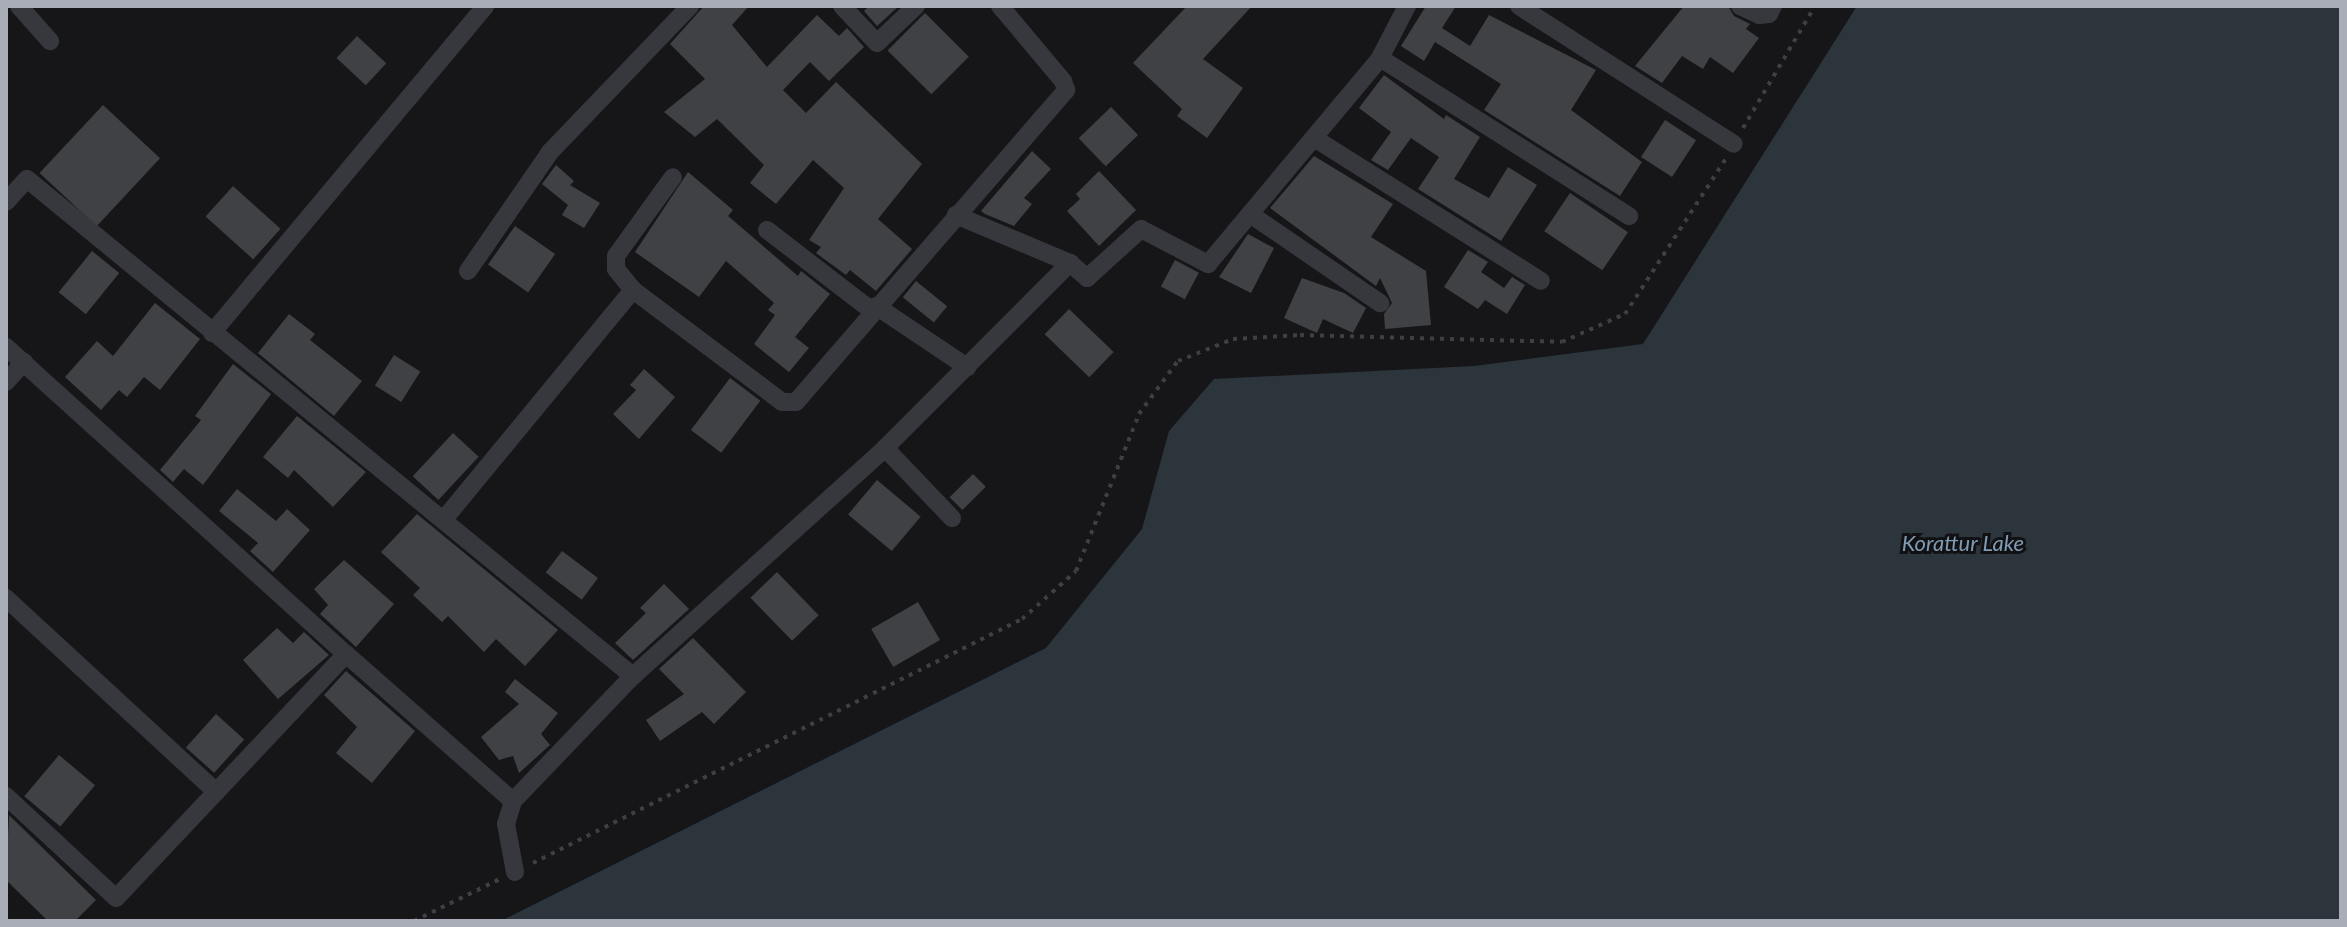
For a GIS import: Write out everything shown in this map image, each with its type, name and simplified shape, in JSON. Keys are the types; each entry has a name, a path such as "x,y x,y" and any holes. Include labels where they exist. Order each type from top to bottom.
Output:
{"street":[{"path":"19,6 50,41"},
{"path":"212,333 485,6"},
{"path":"468,271 550,152 690,6"},
{"path":"842,6 877,43 916,6"},
{"path":"673,177 616,256 616,269 633,290 786,404 796,402 1066,90 1063,81 1000,6"},
{"path":"956,215 1070,263 1087,278 1141,229 1208,264 1380,58 1407,6"},
{"path":"1519,6 1734,144"},
{"path":"1740,6 1759,15 1769,14 1773,6"},
{"path":"1380,58 1629,216"},
{"path":"1314,138 1541,281"},
{"path":"6,202 27,179 212,333 445,518 633,676"},
{"path":"1250,214 1380,303"},
{"path":"767,230 874,309 967,367"},
{"path":"515,872 506,824 513,801 633,676 885,448 1070,263"},
{"path":"445,518 633,290"},
{"path":"6,347 513,801"},
{"path":"6,382 24,362"},
{"path":"885,448 952,518"},
{"path":"6,598 216,792"},
{"path":"6,796 116,898 346,654"}],"path":[{"path":"414,921 1022,619 1076,571 1139,414 1178,361 1233,339 1300,335 1562,342 1625,314 1701,205 1815,6"}],"water":[{"name":"Korattur Lake","path":"1857,6 2341,6 2341,921 501,921 1046,648 1142,529 1169,431 1214,379 1474,366 1643,344"}],"building":[{"path":"704,6 749,6 732,25 767,67 817,15 839,36 847,28 864,47 829,81 810,62 783,90 806,113 836,82 922,164 878,219 912,249 876,291 850,270 846,275 816,253 821,247 809,240 844,188 813,160 776,204 750,183 764,165 717,119 695,137 664,112 705,79 670,44"},
{"path":"869,6 899,6 877,26 864,11"},
{"path":"1187,6 1252,6 1203,59 1243,88 1207,138 1177,116 1182,109 1133,63"},
{"path":"1426,6 1456,6 1442,28 1470,46 1489,15 1596,70 1571,110 1642,162 1620,196 1484,110 1501,84 1435,42 1424,61 1401,46"},
{"path":"1684,6 1728,6 1734,16 1750,24 1746,29 1759,38 1733,73 1710,57 1703,69 1682,56 1662,83 1635,66"},
{"path":"925,13 969,57 931,94 888,50"},
{"path":"357,36 386,63 366,85 337,58"},
{"path":"1384,75 1444,119 1446,115 1480,137 1454,179 1489,198 1508,167 1537,185 1501,241 1418,189 1439,157 1411,138 1388,170 1371,160 1391,132 1359,108"},
{"path":"103,105 160,158 97,226 40,173"},
{"path":"1111,107 1138,135 1106,166 1079,138"},
{"path":"1665,120 1696,140 1672,177 1641,157"},
{"path":"1032,151 1051,169 1024,198 1032,204 1014,226 981,211"},
{"path":"1314,156 1393,204 1371,237 1426,271 1431,325 1385,329 1384,314 1392,303 1380,278 1376,286 1270,208"},
{"path":"556,165 574,181 570,185 600,203 584,228 562,215 568,205 542,184"},
{"path":"1099,171 1136,210 1099,246 1067,211 1080,199 1076,194"},
{"path":"688,172 733,210 728,216 798,276 801,271 830,294 795,337 809,348 789,372 754,344 775,315 768,310 774,303 726,261 699,297 635,252"},
{"path":"233,186 281,229 253,259 206,216"},
{"path":"1570,193 1628,232 1602,270 1544,231"},
{"path":"515,226 555,254 528,293 488,265"},
{"path":"1248,234 1274,248 1251,293 1219,277"},
{"path":"1468,250 1488,262 1481,272 1504,288 1512,277 1525,285 1507,314 1485,300 1478,309 1444,287"},
{"path":"92,251 119,273 86,314 59,292"},
{"path":"1175,260 1199,273 1185,299 1161,286"},
{"path":"1302,278 1344,293 1366,308 1353,333 1323,319 1317,333 1284,318"},
{"path":"916,281 947,306 934,322 903,297"},
{"path":"155,303 200,339 160,390 144,377 127,397 119,390 101,410 65,377 97,341 113,356"},
{"path":"1069,309 1114,352 1089,377 1045,334"},
{"path":"289,314 315,334 310,340 362,381 334,416 258,353"},
{"path":"394,355 420,371 401,402 375,386"},
{"path":"233,364 271,394 203,485 184,469 173,482 160,470 201,420 195,416"},
{"path":"644,369 675,397 639,439 613,414 636,390 630,385"},
{"path":"730,378 760,401 721,453 691,430"},
{"path":"297,416 366,472 333,507 294,470 288,478 263,457"},
{"path":"453,433 479,457 438,500 413,476"},
{"path":"973,474 986,487 962,510 950,497"},
{"path":"877,480 921,517 892,551 848,514"},
{"path":"237,489 276,521 287,509 310,530 273,572 250,551 258,543 219,511"},
{"path":"417,514 558,630 525,666 496,639 484,652 448,616 442,622 413,595 420,588 381,552"},
{"path":"562,551 598,578 582,600 546,573"},
{"path":"344,560 394,604 356,647 320,614 328,605 314,589"},
{"path":"777,572 819,615 792,641 750,598"},
{"path":"664,584 689,609 633,660 615,643 646,613 640,608"},
{"path":"918,602 940,640 893,667 871,629"},
{"path":"277,628 293,643 304,632 329,655 278,699 243,660"},
{"path":"693,638 746,692 714,724 702,712 660,741 646,720 684,694 659,669"},
{"path":"346,671 415,731 372,783 336,753 357,727 324,695"},
{"path":"515,679 558,713 541,734 550,745 519,773 513,756 499,760 481,737 519,704 505,692"},
{"path":"216,714 244,739 214,773 186,747"},
{"path":"59,755 95,785 60,827 24,796"},
{"path":"9,815 96,900 75,921 48,921 6,880"}]}
